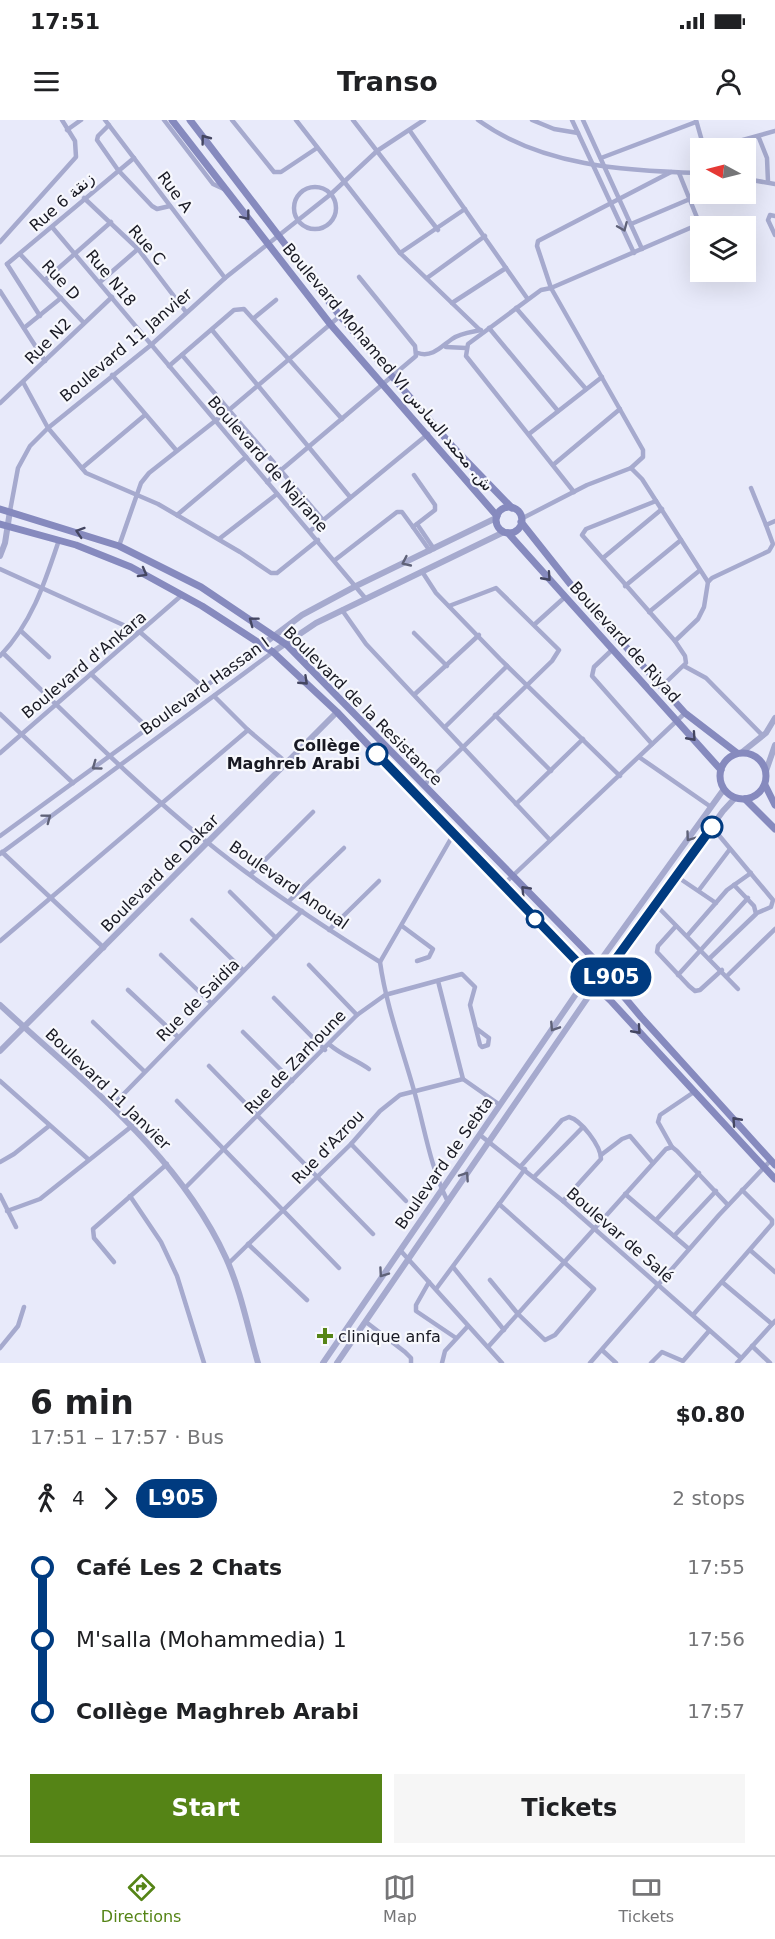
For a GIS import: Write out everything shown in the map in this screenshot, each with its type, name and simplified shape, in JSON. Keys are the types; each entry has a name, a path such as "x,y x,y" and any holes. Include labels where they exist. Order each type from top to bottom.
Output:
{"main road":[{"name":"Boulevard Mohamed VI ش. محمد السادس","path":"190,120 340,316 452,446 512,508"},
{"name":"Boulevard Mohamed VI ش. محمد السادس","path":"173,125 202,165 226,190 331,325 428,434 496,517"},
{"path":"506,508 512,508 517,510 521,520 518,529 506,532 498,526 496,517 506,508"},
{"name":"Boulevard de la Resistance","path":"0,509 119,546 201,587 287,645 512,876 611,971"},
{"name":"Boulevard de Riyad","path":"521,520 575,590 685,713 739,753"},
{"name":"Boulevard de la Resistance","path":"0,524 59,540 131,567 182,595 273,652 337,712 453,835 504,885 596,987"},
{"name":"Boulevard de Riyad","path":"506,532 721,771"},
{"path":"765,785 755,796 745,799 735,798 724,789 721,771 726,760 739,753 750,754 761,760 766,771 765,785 775,805"},
{"path":"745,799 775,829"},
{"path":"587,975 598,961"},
{"path":"596,987 606,985 611,971"},
{"path":"611,971 620,992 641,1017 773,1162"},
{"path":"596,987 775,1179"}],"street":[{"path":"0,242 76,158 77,148 62,120"},
{"path":"67,130 81,120"},
{"path":"164,120 173,125"},
{"path":"296,120 400,253 480,330"},
{"path":"353,120 438,230"},
{"name":"Boulevard 11 Janvier","path":"0,556 9,525 18,468 30,446 48,428 151,345 225,278 331,194 377,151 424,120"},
{"path":"478,120 525,147 554,156 594,164 690,173"},
{"path":"532,120 554,129 579,133"},
{"path":"572,120 634,253"},
{"path":"583,120 642,249"},
{"path":"234,121 274,172 281,172 317,148"},
{"path":"601,158 696,121 701,138"},
{"path":"107,123 97,140 118,170 152,206 157,209 170,206"},
{"name":"Rue A","path":"107,123 225,278"},
{"path":"410,131 527,298"},
{"path":"756,139 775,131"},
{"path":"759,138 767,158 768,182"},
{"name":"Rue 6 زنقة","path":"7,264 134,158"},
{"path":"521,520 574,492 631,468 643,457 643,450 551,288 537,241 671,172"},
{"path":"631,224 690,199 679,172"},
{"path":"756,180 775,184"},
{"path":"320,187 331,194 337,207 333,220 328,225 322,229 308,230 297,221 293,208 297,196 307,188 320,187"},
{"name":"Rue C","path":"84,198 138,249 186,312"},
{"path":"574,492 466,356 466,348 468,344 527,298 541,290 551,288 697,225 698,220 692,204"},
{"path":"400,253 438,230 465,209"},
{"path":"775,216 770,215 768,220 775,235"},
{"path":"45,280 74,252 111,222"},
{"name":"Rue N18","path":"52,227 151,345"},
{"path":"428,278 485,236"},
{"path":"100,282 138,249"},
{"name":"Rue D","path":"20,254 84,323"},
{"path":"0,264 7,264 40,316"},
{"path":"452,303 506,268"},
{"path":"359,277 415,346 418,353 423,355 443,347 466,348"},
{"path":"0,291 45,361"},
{"path":"24,328 61,297"},
{"name":"Rue N2","path":"0,403 112,297"},
{"path":"254,318 276,300"},
{"path":"516,308 586,389"},
{"path":"169,366 239,309 244,309 342,419"},
{"path":"119,546 141,483 176,450 229,410 340,316"},
{"path":"443,347 453,338 490,328"},
{"path":"490,328 558,411"},
{"path":"212,330 350,497"},
{"name":"Boulevard de Najrane","path":"151,345 366,599"},
{"path":"267,482 384,385 418,353"},
{"path":"182,355 323,519"},
{"path":"112,375 176,450"},
{"path":"529,435 602,377"},
{"path":"23,382 48,428 92,477 138,496 177,516 274,574 318,540"},
{"path":"553,465 620,409"},
{"path":"82,468 145,415"},
{"path":"310,531 428,434"},
{"path":"177,516 246,457"},
{"path":"631,468 637,472 662,509 708,582"},
{"path":"414,475 435,508 415,525"},
{"path":"675,641 699,619 704,607 708,582 715,575 769,551 773,544 751,488"},
{"path":"219,540 277,494"},
{"path":"656,501 583,531 583,537 675,641 685,656 684,666 661,687"},
{"path":"645,506 651,518"},
{"path":"603,558 662,509"},
{"path":"334,560 397,512 402,512 415,525 432,550"},
{"name":"Boulevard Hassan I","path":"0,836 302,615 356,585 496,517"},
{"path":"766,525 775,521"},
{"name":"Boulevard Hassan I","path":"1,853 119,764 316,623 506,532"},
{"path":"1,655 21,631 43,589 59,540"},
{"path":"625,586 681,540"},
{"path":"0,569 141,633 203,687"},
{"path":"649,612 699,571"},
{"path":"423,573 449,606 507,666 620,776"},
{"path":"424,785 556,656 559,650 496,588 449,606"},
{"name":"Boulevard d'Ankara","path":"0,753 141,633 182,595"},
{"path":"535,624 565,597"},
{"path":"342,610 366,644 550,840"},
{"path":"21,631 49,657"},
{"path":"414,633 447,666"},
{"path":"415,694 479,635"},
{"path":"613,650 594,667 592,676 652,744"},
{"name":"Boulevard Anoual","path":"1,655 208,843 329,930 380,962"},
{"path":"445,727 507,666"},
{"path":"684,666 706,678 763,736"},
{"path":"91,674 148,728"},
{"path":"214,696 248,730 287,763"},
{"name":"Boulevard de Dakar","path":"0,1051 337,712"},
{"path":"504,885 685,713"},
{"path":"0,714 72,783"},
{"path":"495,715 551,771"},
{"path":"739,753 763,736 775,718"},
{"path":"0,941 248,730"},
{"path":"516,804 583,739"},
{"path":"766,771 775,745"},
{"path":"639,757 711,807"},
{"path":"598,961 724,789"},
{"path":"611,971 676,876 735,798"},
{"path":"251,874 313,812"},
{"path":"710,958 748,924 757,912 771,907 774,902 712,827"},
{"path":"448,1203 426,1146 414,1089 385,995 380,962 453,835"},
{"path":"289,901 344,848"},
{"path":"699,890 730,849"},
{"path":"1,853 52,897 104,948"},
{"path":"687,936 734,885 752,873"},
{"path":"676,876 716,903"},
{"path":"329,930 379,881"},
{"path":"734,885 748,898 757,912"},
{"path":"230,892 276,938"},
{"path":"678,975 748,898"},
{"path":"656,905 738,988"},
{"name":"Rue de Saidia","path":"111,1107 302,910"},
{"path":"192,920 243,970"},
{"path":"402,926 433,949 429,957 417,961"},
{"path":"676,926 657,950 678,975 695,991 722,970"},
{"path":"727,976 775,929"},
{"path":"161,955 211,1003"},
{"path":"309,965 357,1015"},
{"name":"Rue de Zarhoune","path":"186,1187 260,1116 357,1015 385,995 460,974 469,979 475,989 470,1005 477,1029"},
{"name":"Boulevard de Sebta","path":"323,1363 587,975"},
{"path":"438,981 463,1079 500,1105"},
{"name":"Boulevard de Sebta","path":"337,1363 596,987"},
{"path":"128,990 177,1037"},
{"path":"274,998 325,1050"},
{"name":"Boulevard 11 Janvier","path":"0,1005 132,1126 186,1187 229,1263 258,1363"},
{"path":"93,1022 144,1071"},
{"path":"243,1032 292,1081"},
{"path":"330,1045 344,1056 354,1058 369,1070"},
{"path":"209,1066 373,1234"},
{"name":"Rue d'Azrou","path":"229,1263 351,1144 380,1111 400,1095 414,1089 463,1079"},
{"path":"0,1081 88,1159"},
{"path":"694,1092 660,1116 658,1122 672,1147 728,1204"},
{"path":"177,1101 339,1268"},
{"path":"436,1289 499,1204 523,1167 564,1119 573,1118 601,1155"},
{"path":"0,1162 14,1154 49,1126"},
{"path":"7,1211 40,1199 132,1126"},
{"path":"534,1177 582,1128"},
{"name":"Boulevar de Salé","path":"480,1135 563,1201 741,1358"},
{"path":"563,1201 600,1161 601,1155 622,1139 630,1136 653,1163"},
{"path":"351,1144 406,1201"},
{"path":"488,1347 653,1163 666,1149 672,1147"},
{"path":"590,1363 728,1204 773,1162"},
{"path":"114,1262 94,1238 93,1229 167,1164"},
{"path":"656,1220 699,1173"},
{"path":"693,1315 772,1222 742,1190"},
{"path":"674,1236 716,1191"},
{"path":"625,1194 689,1248"},
{"path":"0,1195 16,1227"},
{"path":"130,1196 161,1242 177,1275 204,1363"},
{"path":"490,1280 541,1338 548,1340 593,1293 593,1287 499,1204"},
{"path":"248,1244 307,1300"},
{"path":"400,1250 502,1363"},
{"path":"750,1250 775,1272"},
{"path":"453,1267 504,1330"},
{"path":"429,1282 416,1305 416,1311 456,1338"},
{"path":"722,1282 773,1322 737,1363"},
{"path":"0,1348 15,1332 24,1307"},
{"path":"366,1322 405,1352 411,1358 411,1363"},
{"path":"442,1363 445,1351 468,1326"},
{"path":"651,1363 662,1352 683,1361 709,1331"},
{"path":"752,1346 770,1363"},
{"path":"602,1350 616,1363"}],"bus line":[{"name":"L905","path":"377,754 586,971 588,982 596,987 602,987 609,982 612,974 610,967 712,827"}],"place":[{"name":"Collège Maghreb Arabi","path":"377,754"},
{"name":"clinique anfa","path":"325,1336"}]}
